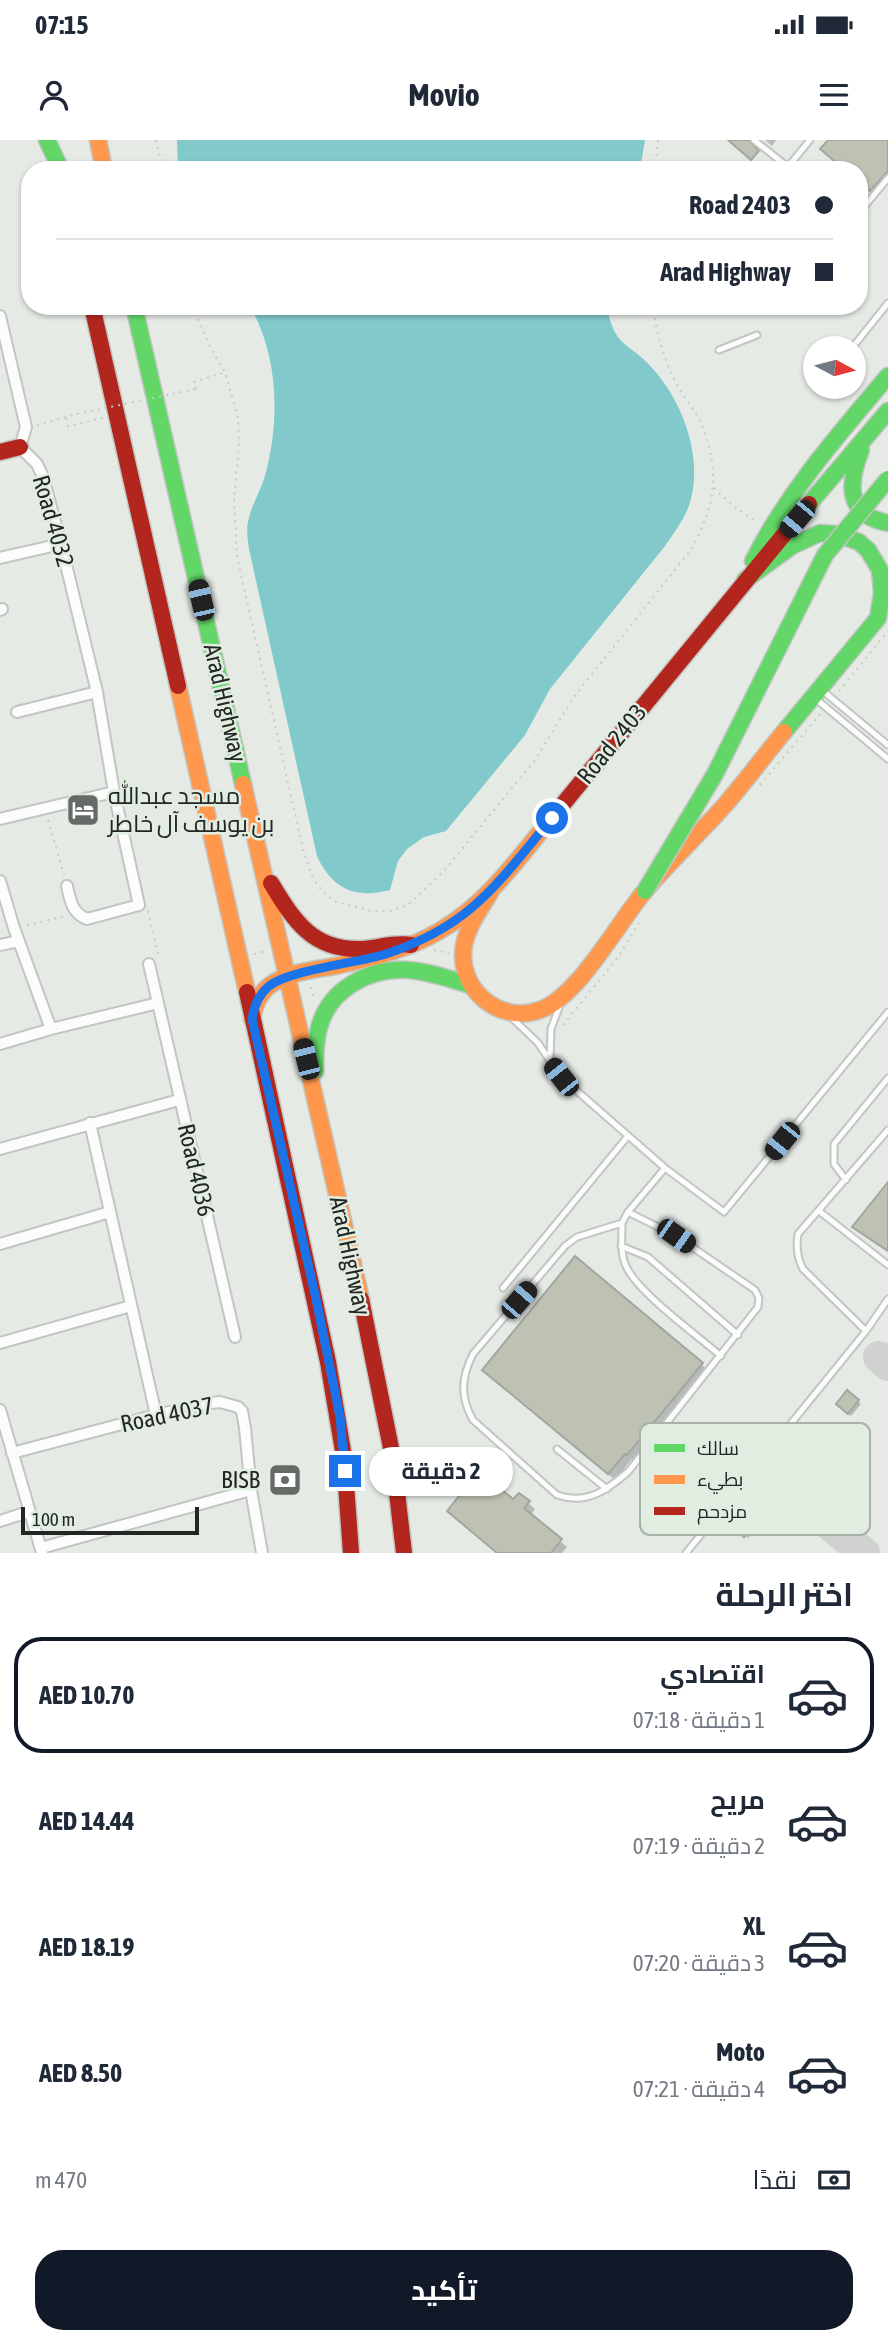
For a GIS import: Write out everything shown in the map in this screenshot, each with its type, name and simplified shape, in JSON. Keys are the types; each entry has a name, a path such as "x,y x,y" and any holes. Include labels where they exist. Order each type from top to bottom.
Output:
{"main road":[{"path":"47,140 57,161"},
{"path":"55,140 59,161"},
{"path":"98,140 102,161"},
{"name":"Arad Highway","path":"94,315 316,1299 340,1417 351,1525 351,1553"},
{"name":"Arad Highway","path":"136,315 319,1113 384,1412 402,1518 404,1553"},
{"path":"745,580 768,530 790,495 888,376"},
{"name":"Road 2403","path":"252,1019 262,992 277,980 376,957 411,945 436,934 464,916 490,893 745,580 888,411"},
{"path":"866,438 853,472 853,495 861,511 870,518 888,523"},
{"path":"0,450 20,447"},
{"path":"645,891 715,774 825,555 888,479"},
{"path":"490,893 470,925 464,946 463,965 470,985 484,1000 504,1012 524,1014 541,1010 568,993 645,891 725,804 885,615 885,588 881,568 871,552 855,539 837,533 819,533 800,542 745,580"},
{"path":"262,868 291,916 309,936 328,946 365,949 397,943 411,945"},
{"path":"319,1113 315,1068 320,1023 336,997 348,986 363,977 396,970 422,973 470,985"}],"street":[{"name":"Road 4032","path":"0,316 26,427 20,447 37,464 44,477 97,692 114,792 139,905"},
{"path":"0,558 61,544"},
{"path":"17,712 97,692"},
{"path":"0,819 114,792"},
{"path":"0,881 51,1029"},
{"path":"67,886 73,907 82,917 92,919 139,905"},
{"path":"0,945 19,941"},
{"name":"Road 4036","path":"149,964 235,1337"},
{"path":"0,1044 158,1003"},
{"path":"0,1149 179,1100"},
{"path":"90,1124 156,1415"},
{"path":"0,1244 110,1212"},
{"path":"0,1343 131,1306"},
{"name":"Road 4037","path":"12,1453 156,1415 220,1402 238,1407 242,1411 245,1428 251,1490 262,1553"},
{"path":"0,1410 41,1551 251,1490"},
{"path":"0,1521 28,1512"}],"lane":[{"path":"754,140 778,161"},
{"path":"793,161 810,140"},
{"path":"868,202 888,178"},
{"path":"862,336 888,303"},
{"path":"719,350 757,335"},
{"path":"817,693 888,745"},
{"path":"817,693 888,759"},
{"path":"550,1063 551,1029 557,1010 568,993"},
{"path":"504,1012 538,1043 561,1077 665,1168 724,1212 888,1012"},
{"path":"846,1180 834,1164 834,1144 888,1078"},
{"path":"866,1331 803,1269 796,1249 798,1234 888,1130"},
{"path":"503,1288 628,1136"},
{"path":"665,1168 622,1223 621,1246 625,1265 636,1283 721,1356"},
{"path":"819,1211 888,1265"},
{"path":"628,1212 676,1236 755,1290 759,1298 758,1307 738,1335 667,1423"},
{"path":"622,1223 577,1237 565,1246 473,1354 462,1390 473,1420 556,1495 572,1500 607,1489 628,1472 640,1457"},
{"path":"621,1246 648,1257 738,1335"},
{"path":"791,1423 866,1331 888,1299"},
{"path":"557,1449 607,1489"},
{"path":"686,1553 701,1535"}],"path":[{"path":"156,140 161,161"},
{"path":"656,161 658,140"},
{"path":"197,315 210,347 225,372 238,418 239,445 234,501 237,557 304,853 312,876 322,891 336,902 372,911 390,911 408,905 443,872 535,760 574,697 693,547 706,520 713,487 709,446 700,422 671,373 654,315"},
{"path":"26,427 196,389 194,382 225,372"},
{"path":"66,417 68,426 108,417"},
{"path":"713,487 733,506 768,530"},
{"path":"45,809 67,886"},
{"path":"139,905 146,904 160,960 149,964"},
{"path":"14,928 77,913"},
{"path":"238,957 280,948"},
{"path":"432,950 464,956"}],"water":[{"path":"177,140 645,140 642,161 178,161"},
{"path":"254,315 609,315 619,338 645,360 672,396 691,444 694,461 692,494 685,515 665,546 550,689 525,735 446,831 424,837 407,849 398,861 390,890 366,893 346,889 337,884 317,856 248,543 248,522 265,476 273,433 274,390 267,347"}],"building":[{"path":"728,140 749,140 759,151 751,160"},
{"path":"828,140 888,140 888,171 870,191 868,161 834,161 820,149"},
{"path":"888,1182 888,1251 852,1227"},
{"path":"575,1256 703,1363 653,1423 640,1423 640,1439 608,1474 482,1370"},
{"path":"847,1390 859,1400 848,1414 836,1404"},
{"path":"479,1471 513,1499 519,1493 530,1501 524,1508 562,1539 551,1553 497,1553 447,1511"}],"taxiway":[{"path":"879,1357 888,1365"},
{"path":"842,1535 864,1553"}],"traffic: fast":[{"path":"47,140 57,161"},
{"path":"136,315 243,784"},
{"path":"753,561 798,488 888,376"},
{"path":"809,504 888,411"},
{"path":"861,450 852,485 857,505 874,519 888,523"},
{"path":"645,891 715,774 825,555 888,479"},
{"path":"745,580 792,546 820,533 837,534 859,542 868,550 880,570 882,593 878,618 784,732"},
{"path":"315,1071 317,1039 324,1014 341,992 352,984 379,973 407,970 470,985"}],"traffic: slow":[{"path":"98,140 102,161"},
{"path":"178,686 247,992"},
{"path":"490,893 468,931 464,945 463,961 467,975 474,988 496,1007 510,1012 540,1010 569,990 583,975 644,892 724,806 784,732"},
{"path":"243,784 361,1299"},
{"path":"252,1019 259,997 277,981 294,974 366,959 405,947 441,930 487,894 550,820"}],"traffic: jam":[{"path":"94,315 178,686"},
{"path":"0,452 20,447"},
{"path":"550,820 809,504"},
{"path":"271,883 297,921 307,931 330,945 362,949 411,945"},
{"path":"247,992 328,1362 344,1457 351,1553"},
{"path":"361,1299 393,1458 404,1553"}],"place":[{"name":"مسجد عبدالله بن يوسف آل خاطر","path":"83,810"},
{"name":"BISB","path":"285,1480"}],"route":[{"path":"345,1471 340,1417 252,1019 254,1009 262,992 277,980 376,957 436,934 464,916 490,893 552,818"}]}
